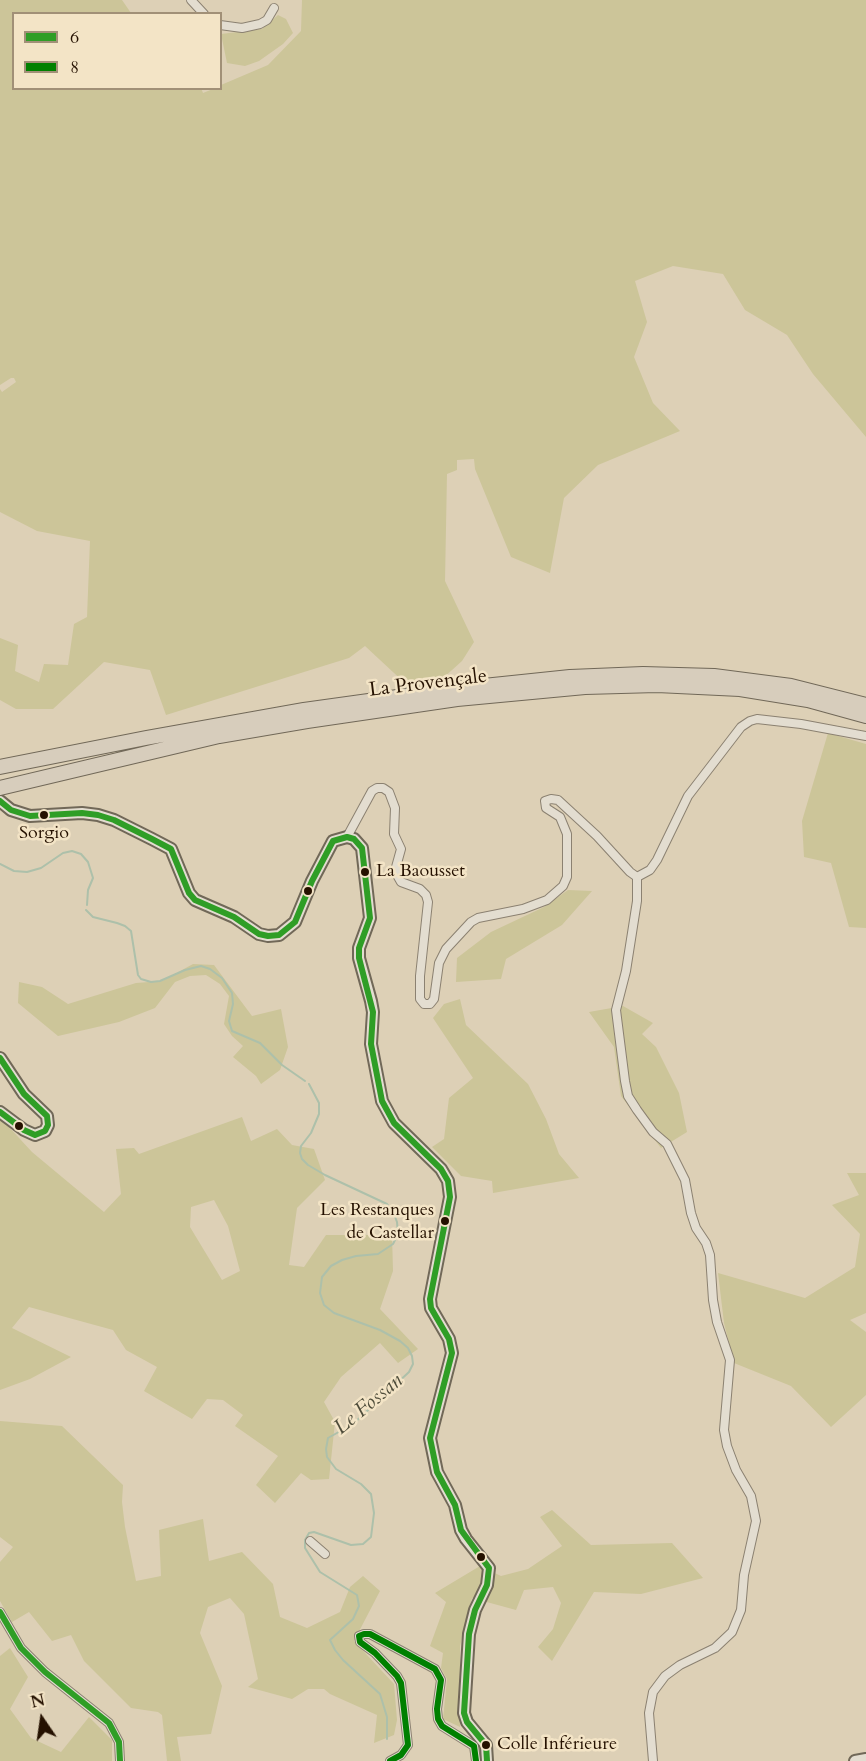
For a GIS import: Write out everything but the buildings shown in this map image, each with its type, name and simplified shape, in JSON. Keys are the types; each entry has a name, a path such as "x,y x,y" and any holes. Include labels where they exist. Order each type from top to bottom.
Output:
{"highway":[{"name":"La Provençale","path":"0,767 49,756 305,715 570,677 678,674 714,676 791,686 866,705"},
{"name":"La Provençale","path":"456,694 585,687 694,686 808,700 866,716"},
{"name":"La Provençale","path":"0,788 305,715"}],"street":[{"path":"191,0 202,12"},
{"path":"222,25 242,28 260,24 267,20 274,8"},
{"path":"637,877 650,870 688,796 733,736 750,721 757,719 801,724 866,736"},
{"path":"347,837 372,791 383,788 389,792 395,808 394,834 401,849 396,867 397,875 401,882 420,889 426,895 428,902 420,976 420,999 424,1004 430,1004 434,999 439,963 446,949 471,922 478,918 524,909 547,900 563,886 567,877 567,834 560,817 546,808 545,801 558,800 637,877"},
{"path":"0,801 11,810 30,816 82,813 98,815 114,820 152,839 171,849 189,893 195,900 268,936 279,935 295,922 326,851 333,841 347,837 359,842 364,857 370,918 359,948 359,958 373,1012 371,1044 382,1101 394,1123 441,1169 448,1181 450,1197 430,1299 431,1308 449,1339 452,1353 430,1438 437,1472 455,1505 461,1530 489,1568 487,1586 475,1610 469,1634 464,1713 467,1722 486,1745 488,1761"},
{"path":"637,877 637,901 626,970 616,1010 625,1082 628,1096 653,1132 667,1144 685,1180 691,1213 710,1255 717,1322 730,1360 724,1430 736,1470 751,1496 756,1521 744,1575 741,1610 732,1632 715,1648 680,1665 665,1676 653,1692 649,1713 652,1761"},
{"path":"0,1058 24,1094 44,1113 48,1125 45,1131 35,1135 24,1130 0,1112"},
{"path":"310,1541 325,1554"},
{"path":"0,1612 21,1648 45,1672 109,1723 119,1742 120,1761"},
{"path":"390,1761 405,1751 408,1745 401,1683 375,1653 360,1641 359,1636 364,1634 370,1634 435,1669 441,1680 438,1719 442,1726 474,1746 476,1761"},
{"path":"855,1761 866,1759"}],"shaded area":[{"path":"0,0 122,0 130,12 12,12 12,90 202,90 203,93 222,90 222,85 268,65 301,31 302,0 866,0 866,437 813,374 787,335 745,310 723,274 673,266 635,281 647,322 634,357 653,403 680,431 598,465 564,498 550,573 511,557 475,469 474,459 457,460 457,470 447,474 445,581 474,642 462,661 441,680 408,686 365,646 349,658 166,715 150,670 104,662 53,709 16,709 0,700 0,638 18,645 15,671 39,682 44,664 68,665 74,624 87,617 90,541 37,531 0,512 0,389 2,392 16,382 14,378 11,378 0,385"},
{"path":"278,15 286,19 293,33 283,44 259,61 245,66 227,63 222,34 262,29"},
{"path":"828,733 866,744 866,928 849,927 831,863 804,857 802,821"},
{"path":"568,890 592,891 562,925 506,959 501,979 456,982 457,958 491,932 544,907"},
{"path":"193,964 214,965 252,1016 281,1009 288,1047 280,1070 261,1084 256,1076 233,1057 243,1046 224,1024 229,996 220,984 206,975 190,976 175,982 155,1008 119,1022 58,1036 18,1003 19,982 42,987 68,1004 136,983 162,981"},
{"path":"460,999 466,1025 528,1084 546,1119 559,1154 579,1178 493,1193 492,1181 461,1176 432,1147 444,1139 449,1098 473,1078 433,1018 444,1004"},
{"path":"623,1006 653,1023 642,1034 656,1047 679,1093 687,1132 661,1148 621,1096 614,1047 589,1012"},
{"path":"242,1117 251,1141 277,1129 292,1145 314,1149 325,1180 297,1208 289,1265 304,1267 326,1235 392,1235 393,1271 380,1309 418,1349 398,1363 380,1343 341,1377 324,1402 335,1422 329,1479 311,1480 301,1473 275,1503 256,1485 278,1456 235,1426 243,1415 223,1400 207,1399 192,1419 144,1391 157,1367 126,1350 113,1330 29,1307 12,1328 71,1357 30,1379 0,1390 0,1120 32,1152 104,1212 121,1194 116,1149 134,1148 139,1154","holes":["214,1200 228,1226 240,1271 222,1280 190,1227 191,1207"]},
{"path":"847,1173 866,1173 866,1313 850,1320 866,1332 866,1395 831,1427 791,1386 734,1363 724,1323 718,1273 805,1298 855,1267 860,1234 832,1205 859,1195"},
{"path":"0,1421 62,1426 123,1485 122,1502 125,1527 136,1581 161,1576 159,1530 203,1519 209,1561 242,1552 273,1584 280,1617 307,1628 340,1612 350,1587 363,1576 380,1591 354,1641 394,1684 397,1720 394,1735 374,1743 377,1715 330,1694 324,1689 308,1689 292,1699 248,1687 258,1679 244,1614 230,1598 208,1607 200,1633 222,1686 211,1734 177,1737 181,1761 167,1761 162,1715 158,1712 131,1708 84,1661 71,1635 52,1641 29,1612 12,1622 0,1601 0,1562 13,1547 0,1537"},
{"path":"552,1510 591,1545 672,1543 703,1578 641,1594 594,1592 552,1661 538,1647 553,1629 561,1603 553,1587 524,1590 516,1610 472,1598 460,1646 460,1727 443,1719 447,1679 441,1668 443,1653 430,1646 446,1602 435,1593 480,1566 501,1576 528,1569 562,1546 540,1517"},
{"path":"10,1648 28,1677 10,1709 31,1738 61,1752 89,1717 112,1740 112,1761 0,1761 0,1656"}],"waterway":[{"name":"Le Fossan","path":"0,864 14,871 27,872 41,868 63,853 72,851 81,854 88,862 93,878 88,890 87,905"},
{"name":"Le Fossan","path":"86,910 93,917 117,923 131,931 138,975 141,979 151,982 160,981 201,966 210,969 222,978 232,993 233,1004 229,1021 232,1031 260,1043 282,1065 305,1081"},
{"name":"Le Fossan","path":"309,1084 319,1103 319,1114 311,1133 301,1146 302,1159 325,1175 387,1204 397,1222 398,1234 393,1244 378,1254 356,1256 331,1266 322,1277 320,1293 324,1305 334,1313 380,1330 400,1341 408,1348 412,1356 413,1364 409,1372 353,1424 328,1438 327,1457 336,1469 361,1484 371,1494 374,1513 371,1537 363,1544 351,1545 314,1532 309,1533 305,1540 305,1548 320,1572 357,1595 359,1606 353,1619 330,1640 343,1660 380,1694 387,1717 387,1739"}],"transit line":[{"name":"6","path":"0,801 11,810 30,816 82,813 98,815 114,820 152,839 171,849 189,893 195,900 234,917 259,934 268,936 279,935 295,922 312,881 333,841 347,837 354,839 362,848 370,918 359,948 359,958 373,1012 371,1044 382,1101 394,1123 441,1169 448,1181 450,1197 430,1299 431,1308 449,1339 452,1353 430,1438 437,1472 455,1505 461,1530 489,1568 487,1585 475,1610 469,1634 464,1713 467,1722 486,1745 487,1761"},
{"name":"6","path":"0,1058 24,1094 47,1116 48,1125 45,1131 35,1135 24,1130 0,1112"},
{"name":"6","path":"0,1612 21,1648 45,1672 109,1723 119,1742 120,1761"},
{"name":"8","path":"390,1761 401,1755 408,1745 401,1683 375,1653 360,1642 359,1636 364,1634 370,1634 435,1669 441,1680 438,1719 442,1726 474,1746 476,1761"}],"place":[{"name":"Sorgio","path":"44,815"},
{"name":"La Baousset","path":"365,872"},
{"name":"Les Restanques de Castellar","path":"445,1221"},
{"name":"Colle Inférieure","path":"486,1745"}]}
